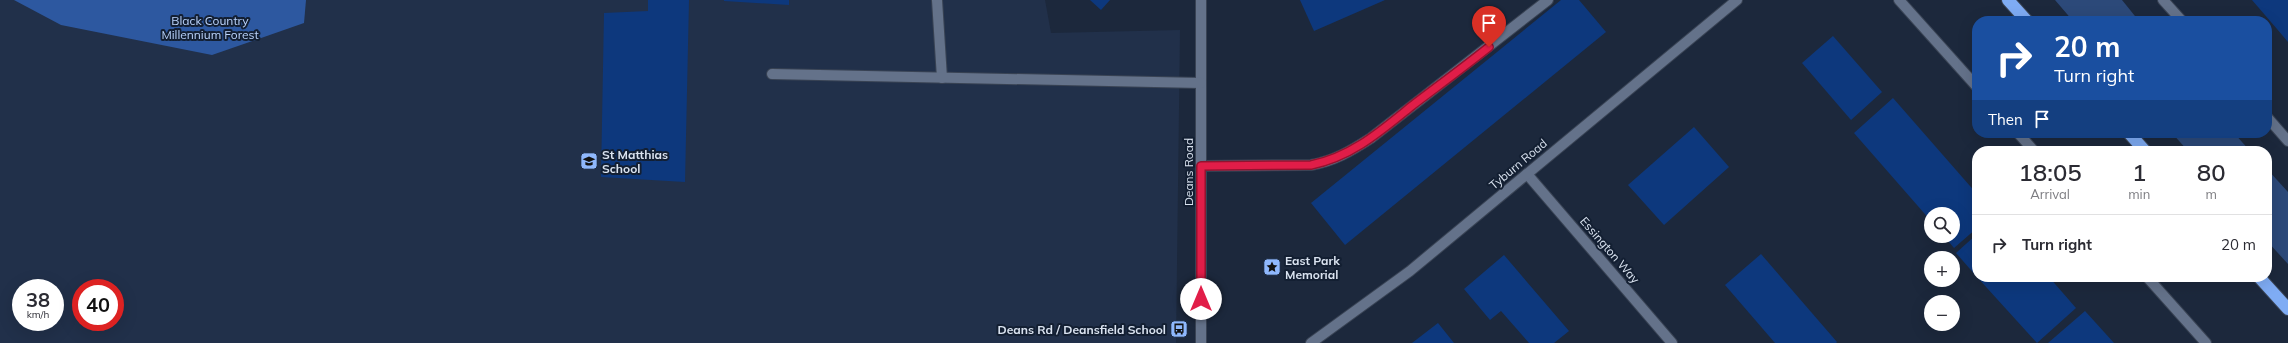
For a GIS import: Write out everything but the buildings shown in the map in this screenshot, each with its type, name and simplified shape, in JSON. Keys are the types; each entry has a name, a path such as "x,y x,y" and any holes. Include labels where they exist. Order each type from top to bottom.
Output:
{"highway":[{"path":"2008,0 2022,16"},
{"path":"2133,138 2141,146"},
{"path":"2264,282 2288,309"}],"street":[{"path":"937,0 942,78"},
{"name":"Deans Road","path":"1201,0 1201,343"},
{"path":"1201,166 1311,165 1326,162 1345,155 1371,138 1548,0"},
{"name":"Tyburn Road","path":"1311,343 1410,271 1738,0"},
{"path":"1899,0 1972,81"},
{"path":"2163,0 2177,16"},
{"path":"772,74 1201,83"},
{"path":"2272,123 2288,141"},
{"path":"2022,138 2030,146"},
{"name":"Essington Way","path":"1527,174 1672,343"},
{"path":"2151,282 2206,343"}],"shaded area":[{"name":"St Matthias School","path":"0,0 1045,0 1051,33 1180,30 1176,343 0,343"},
{"path":"2055,0 2122,0 2135,16 2069,16"},
{"path":"2176,138 2238,138 2246,146 2184,146"},
{"path":"2272,174 2288,192 2288,264 2272,246"}],"green space":[{"name":"Black Country Millennium Forest","path":"14,0 306,0 304,23 212,55 61,25"}],"place":[{"name":"St Matthias School","path":"589,161"},
{"name":"East Park Memorial","path":"1272,267"},
{"name":"Deans Rd / Deansfield School","path":"1179,329"}],"route":[{"path":"1201,299 1201,166 1311,165 1326,162 1345,155 1371,138 1489,47"}]}
